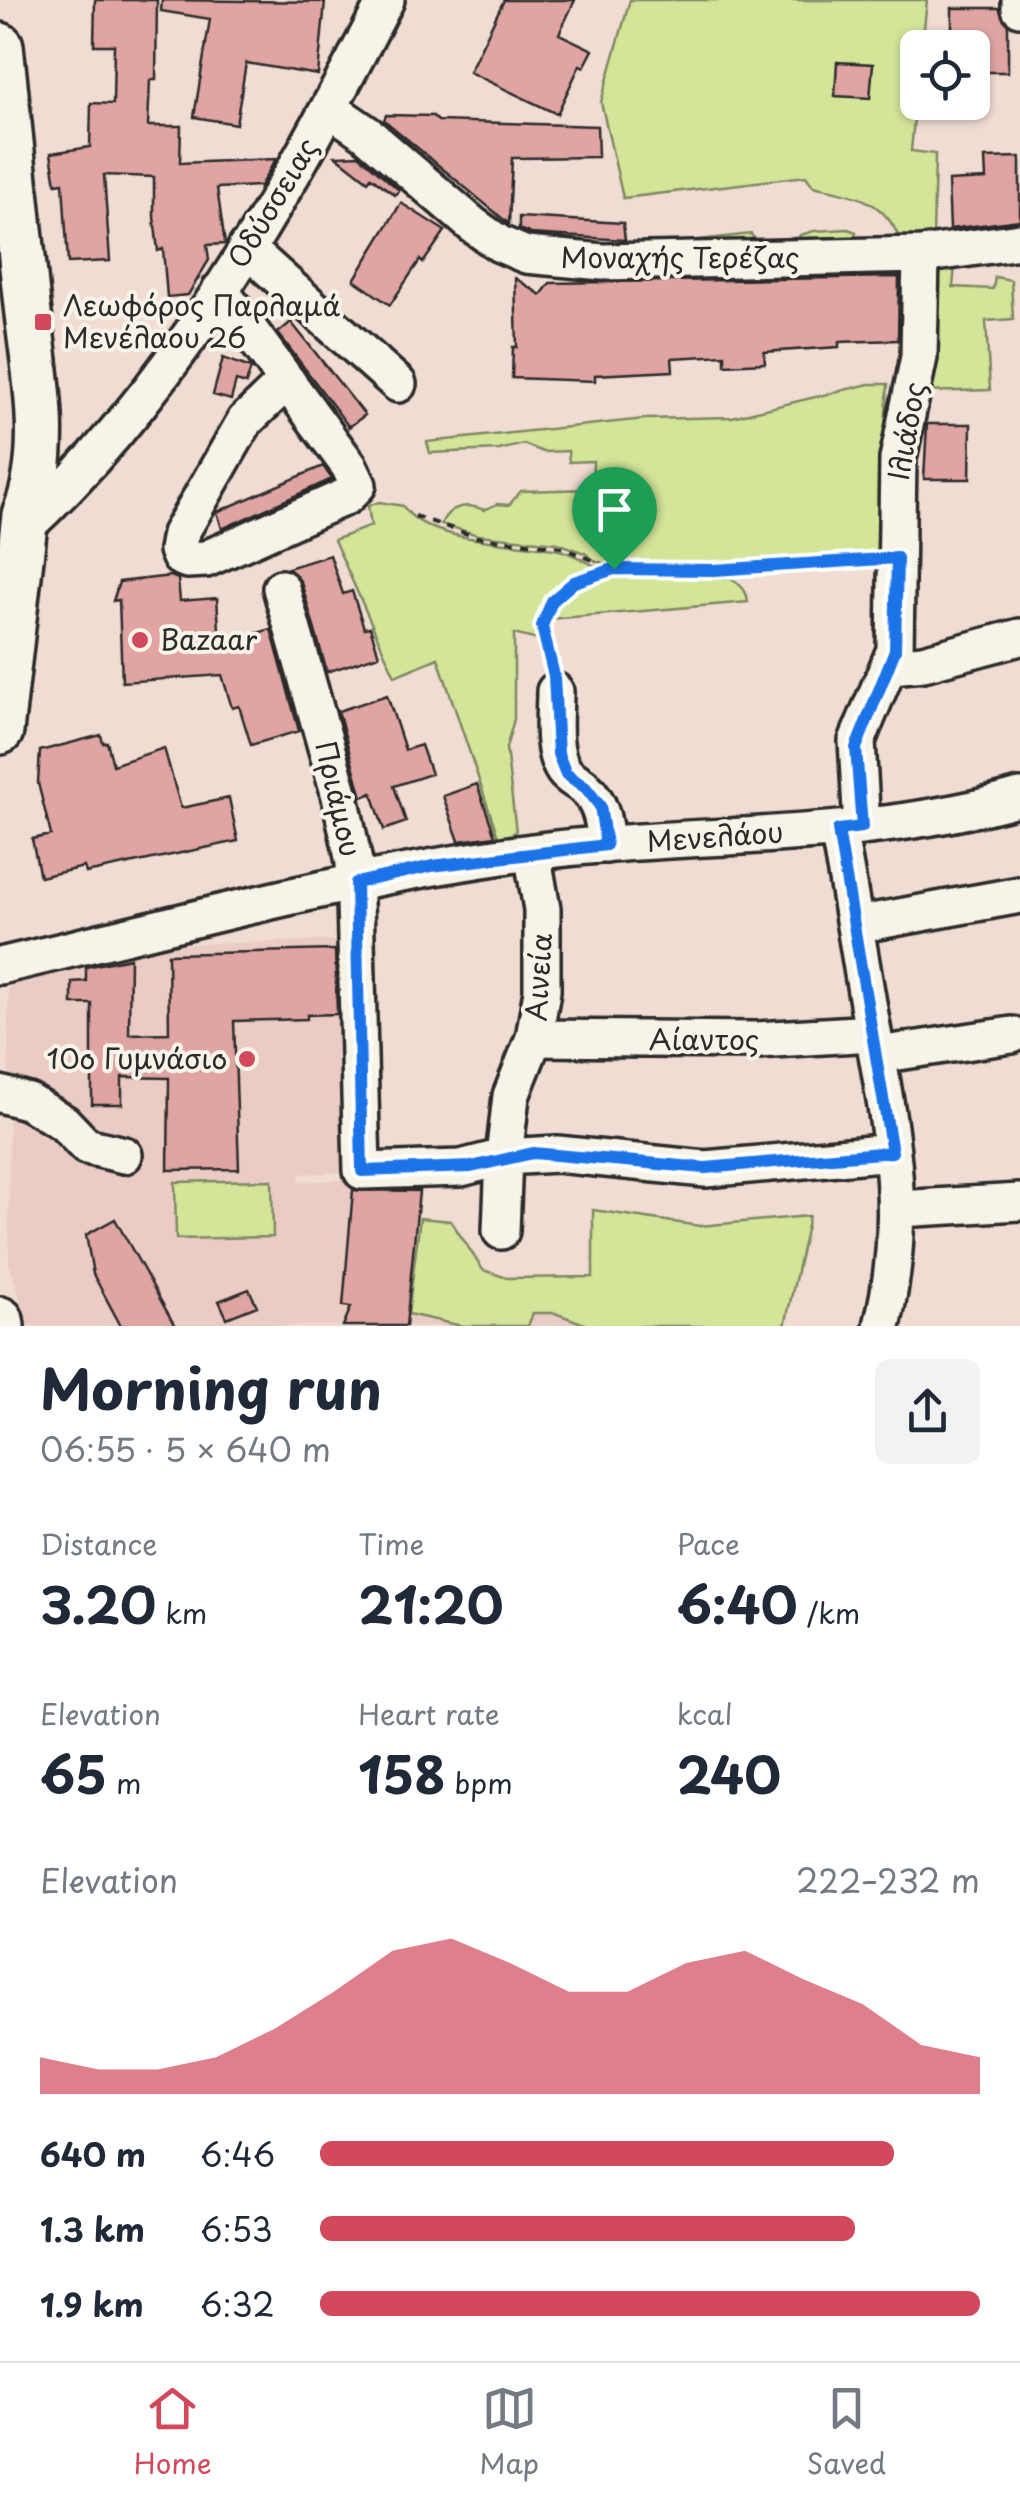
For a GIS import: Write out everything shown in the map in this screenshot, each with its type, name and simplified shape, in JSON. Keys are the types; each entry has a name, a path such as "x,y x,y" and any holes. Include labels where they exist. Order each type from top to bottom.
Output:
{"main road":[{"path":"0,46 36,398 36,476 16,532"},
{"path":"0,314 16,532 0,731"}],"street":[{"name":"Οδύσσειας","path":"16,532 76,478 171,364 329,108 386,0"},
{"path":"1020,0 1020,8"},
{"name":"Μοναχής Τερέζας","path":"329,108 367,134 473,226 526,255 603,262 921,256 1020,241"},
{"path":"246,248 398,384"},
{"name":"Ιλιάδος","path":"882,1326 895,1268 898,1210 856,925 850,828 856,741 891,666 896,634 898,459 922,337 921,256"},
{"path":"220,290 287,381 349,466 357,481 356,490 206,559 180,557 180,534 239,431 252,412 287,381"},
{"name":"Πριάμου","path":"281,588 343,806 356,883 362,1171 461,1168 504,1158"},
{"path":"891,666 923,663 1020,637"},
{"path":"555,690 560,764 600,806 606,845"},
{"name":"Μενελάου","path":"0,966 432,866 606,845 850,828 950,815 1020,797"},
{"name":"Αινεία","path":"502,1230 504,1158 513,1088 534,1038 542,991 542,910 532,852"},
{"path":"856,925 1020,895"},
{"name":"Αίαντος","path":"534,1038 876,1044 1012,1034"},
{"path":"0,1094 29,1102 64,1123 86,1146 124,1155"},
{"path":"504,1158 556,1154 705,1168 892,1152"},
{"path":"898,1210 1020,1202"}],"path":[{"path":"415,516 476,537 561,547 614,569"},
{"path":"555,690 545,644 544,613 574,582 614,569 714,570 897,558"}],"shaded area":[{"path":"345,940 346,1172 300,1174 299,1182 423,1176 408,1314 462,1326 28,1326 9,1262 8,978 152,945"},
{"path":"532,1313 554,1313 590,1326 528,1326"}],"green space":[{"path":"630,0 927,0 924,30 900,30 900,120 914,120 911,151 935,154 933,237 900,240 876,207 854,196 813,186 806,176 623,198 601,102"},
{"path":"814,231 856,232 853,242 797,241 800,235"},
{"path":"751,234 757,242 679,250 681,242"},
{"path":"945,264 955,266 953,287 993,289 995,277 1011,280 1013,319 986,321 990,390 926,392 933,272"},
{"path":"869,384 888,384 880,497 883,554 870,558 725,566 610,565 558,543 478,535 441,524 454,509 465,506 484,510 497,504 509,505 521,491 592,489 593,461 569,462 568,451 543,452 524,444 499,450 430,453 427,442 645,419 732,417"},
{"path":"379,502 403,506 432,528 474,539 559,550 602,569 574,575 555,590 543,613 538,640 514,634 514,719 506,748 516,832 499,840 438,658 395,676 334,540 371,526 368,506"},
{"path":"698,573 737,582 748,602 549,619 570,591 596,579"},
{"path":"272,1180 273,1237 176,1239 175,1182"},
{"path":"593,1210 700,1226 809,1216 785,1326 590,1326 555,1313 533,1313 528,1326 462,1326 408,1314 420,1218 451,1221 483,1270 507,1278 593,1277"}],"building":[{"path":"95,0 157,0 156,80 150,80 148,126 181,126 180,163 276,159 260,186 217,188 225,244 207,245 209,260 188,295 167,297 163,249 158,251 154,217 154,177 104,175 110,261 68,263 63,183 56,184 51,153 90,147 91,103 113,104 114,45 94,45"},
{"path":"162,0 325,2 318,75 246,63 236,124 194,117 210,19 161,11"},
{"path":"504,0 575,0 559,34 593,50 584,67 580,65 557,114 469,72"},
{"path":"952,8 999,8 1008,25 1008,72 990,72 990,30 952,30"},
{"path":"837,62 873,64 870,98 835,96"},
{"path":"386,115 433,116 438,121 597,126 598,157 512,158 509,224 384,120"},
{"path":"359,155 399,190 395,195 371,177 368,181 336,156"},
{"path":"1020,157 1020,220 950,229 948,181 986,179 985,158"},
{"path":"401,203 445,231 390,305 354,280"},
{"path":"519,217 623,223 625,240 531,234 519,229"},
{"path":"899,277 898,340 839,342 839,347 764,352 765,363 725,365 725,355 672,358 673,371 595,375 595,381 512,378 513,347 517,347 515,278 541,295 550,283"},
{"path":"291,322 365,415 349,427 278,333"},
{"path":"223,358 251,368 246,384 236,381 231,400 213,395"},
{"path":"927,424 971,424 970,479 924,479"},
{"path":"323,466 332,479 222,529 217,512"},
{"path":"330,555 343,594 352,591 364,628 370,627 379,655 327,672 301,582 288,568"},
{"path":"171,576 178,579 180,601 217,598 220,644 271,629 299,731 251,745 239,706 232,708 222,675 122,682 119,600 113,601 119,582"},
{"path":"387,695 405,750 421,745 431,774 394,786 406,822 384,830 372,793 362,797 338,711"},
{"path":"101,735 113,765 164,748 181,808 229,798 238,841 86,873 84,867 40,877 32,839 51,835 38,783 40,751"},
{"path":"477,784 495,836 459,841 443,796"},
{"path":"335,950 337,1014 234,1021 239,1169 168,1170 169,1078 122,1077 122,1104 92,1104 92,1004 72,1004 72,982 86,981 86,967 130,958 129,1034 169,1033 168,954"},
{"path":"353,1190 419,1191 406,1326 343,1326 351,1307 343,1306"},
{"path":"115,1219 175,1326 121,1326 93,1274 86,1235"},
{"path":"249,1289 257,1306 227,1318 219,1301"}],"place":[{"name":"Λεωφόρος Παρλαμά Μενέλαου 26","path":"43,322"},
{"name":"Bazaar","path":"140,640"},
{"name":"10ο Γυμνάσιο","path":"247,1059"}],"route":[{"path":"897,558 895,650 856,741 862,827 838,830 892,1152 722,1168 533,1153 471,1167 362,1171 356,883 432,866 606,845 600,806 560,764 554,676 542,626 544,613 562,590 592,574 614,569 714,570 897,558"}]}
